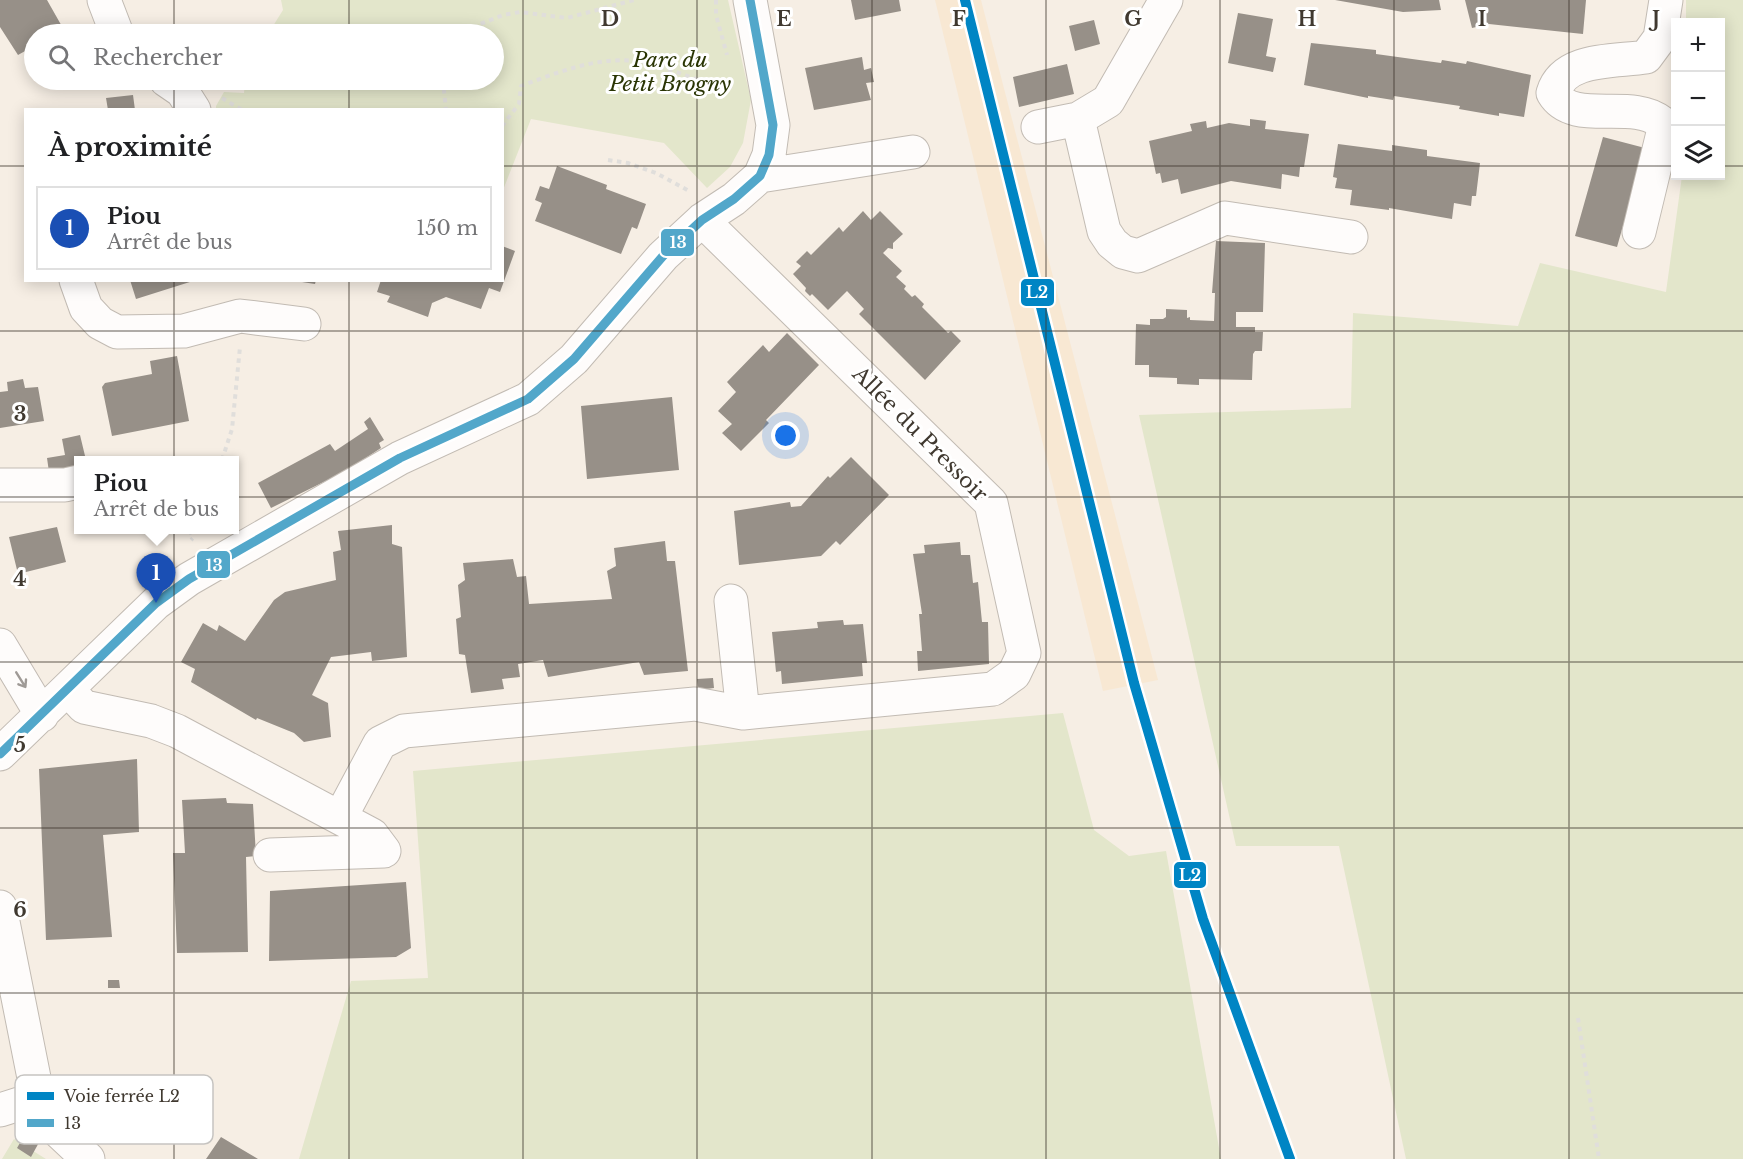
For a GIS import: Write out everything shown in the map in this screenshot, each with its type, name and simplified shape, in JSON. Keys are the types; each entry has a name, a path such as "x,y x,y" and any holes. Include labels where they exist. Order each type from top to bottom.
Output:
{"street":[{"path":"104,0 113,24"},
{"path":"0,754 42,716 156,603 233,539 399,458 528,399 574,359 663,256 699,207 734,199 760,176 769,155 773,125 750,0"},
{"path":"1038,127 1078,119 1108,101 1166,0"},
{"path":"1639,232 1661,140 1661,122 1652,115 1636,111 1569,108 1558,102 1553,93 1556,81 1565,72 1580,66 1646,57 1660,38 1666,0"},
{"path":"180,90 193,108"},
{"path":"1078,119 1104,231 1112,243 1123,252 1138,256 1225,218 1351,237"},
{"path":"760,176 913,152"},
{"name":"Allée du Pressoir","path":"340,818 380,743 404,731 695,704 743,713 993,689 1014,674 1024,653 991,503 699,207"},
{"path":"77,282 86,308 100,323 117,332 184,331 240,316 304,324"},
{"path":"0,485 65,485 74,483"},
{"path":"731,601 743,713"},
{"path":"0,645 42,716"},
{"path":"68,690 84,708 151,721 177,731 372,835 384,851 270,855"},
{"path":"0,907 4,948 33,1075"},
{"path":"0,1110 15,1105"},
{"path":"72,1144 88,1159"}],"path":[{"path":"480,24 503,15 520,12 567,18 634,0"},
{"path":"716,0 716,15 729,62"},
{"path":"504,123 519,104 521,86 574,66 627,61 650,64 725,89 733,86"},
{"path":"733,79 733,86 737,93"},
{"path":"444,90 446,108"},
{"path":"608,160 628,163 656,173 680,188 699,207"},
{"path":"223,456 232,429 240,363"},
{"path":"1578,1018 1599,1159"}],"shaded area":[{"path":"935,0 981,0 1158,680 1103,691"}],"green space":[{"name":"Parc du Petit Brogny","path":"281,0 728,0 751,100 743,143 730,167 707,188 664,143 531,119 504,187 504,108 216,108 224,92 244,93 244,90 504,90 504,24 274,24 283,10"},
{"path":"1686,0 1743,0 1743,1159 1406,1159 1339,846 1236,846 1139,415 1351,408 1353,313 1518,326 1540,263 1666,292 1681,180 1725,180 1725,18 1686,18"},
{"path":"1063,713 1094,830 1129,856 1166,851 1221,1159 299,1159 351,981 428,978 413,771"},
{"path":"14,1139 15,1144 22,1144 46,1159 2,1159"}],"building":[{"path":"0,0 47,0 61,24 24,24 24,52 18,55 0,27"},
{"path":"851,0 899,0 901,11 855,20"},
{"path":"1335,0 1439,0 1441,10 1403,12"},
{"path":"1465,0 1586,0 1583,34 1489,24 1472,28"},
{"path":"1238,13 1273,19 1266,56 1276,58 1273,72 1228,63"},
{"path":"1094,20 1100,44 1075,51 1069,26"},
{"path":"1311,43 1376,50 1376,54 1441,63 1442,60 1466,64 1467,61 1531,75 1524,117 1499,113 1499,116 1459,109 1460,106 1394,96 1393,100 1368,96 1368,98 1304,85"},
{"path":"862,57 864,70 871,68 874,82 866,83 871,100 814,110 805,68"},
{"path":"1067,64 1074,94 1019,107 1013,77"},
{"path":"133,95 135,108 108,108 106,98"},
{"path":"1250,119 1266,121 1265,129 1309,134 1304,167 1300,167 1299,177 1282,174 1281,189 1231,181 1181,194 1178,179 1162,183 1160,173 1156,174 1149,141 1192,131 1190,124 1206,121 1207,128 1229,123 1250,126"},
{"path":"1603,137 1645,148 1617,247 1575,236"},
{"path":"1338,144 1392,151 1392,145 1427,150 1427,156 1480,163 1476,196 1472,196 1471,206 1454,203 1452,219 1389,208 1389,210 1350,205 1352,190 1335,188 1337,178 1333,177"},
{"path":"557,166 607,185 606,189 646,204 637,229 632,227 621,254 535,221 542,203 535,200 540,186 549,189"},
{"path":"863,211 871,220 880,211 903,234 893,243 893,249 888,248 883,253 902,271 896,277 906,286 904,289 924,304 922,307 948,333 951,331 961,341 925,380 859,314 864,309 847,291 828,310 812,294 810,296 805,291 806,288 793,274 801,266 796,262 807,251 811,255 839,227 843,232"},
{"path":"1216,241 1265,243 1263,312 1236,312 1236,327 1255,327 1255,332 1263,332 1262,351 1255,351 1253,354 1252,380 1199,379 1199,385 1177,384 1177,378 1149,377 1149,365 1135,365 1136,324 1150,325 1150,319 1163,319 1166,317 1166,309 1187,310 1187,318 1190,317 1190,320 1214,321 1215,293 1212,293"},
{"path":"504,247 515,251 504,281"},
{"path":"131,282 190,282 136,299"},
{"path":"380,282 504,282 500,292 489,288 481,309 446,297 432,303 428,317 387,302 390,296 377,292"},
{"path":"787,333 819,365 766,420 769,423 741,451 722,433 732,424 718,411 736,392 727,382 763,345 769,352"},
{"path":"177,356 189,421 112,436 102,387 105,383 152,374 150,361"},
{"path":"23,379 25,388 38,387 44,421 0,428 0,392 8,391 7,382"},
{"path":"672,397 679,470 587,479 581,406"},
{"path":"370,417 384,440 379,443 381,448 346,471 271,508 258,483 330,444 335,451 368,429 364,422"},
{"path":"80,435 85,456 74,456 74,476 50,479 47,458 65,455 62,439"},
{"path":"851,457 889,495 840,545 836,541 821,556 739,565 734,511 790,502 791,507 801,506 828,476 830,478"},
{"path":"392,525 392,544 402,547 407,657 372,661 371,652 331,657 312,695 328,703 331,737 304,742 294,733 257,718 256,720 191,682 195,669 181,662 203,623 217,631 219,625 245,641 274,600 285,592 336,580 333,552 341,550 338,531"},
{"path":"57,527 66,562 18,574 9,537"},
{"path":"665,541 667,561 675,561 688,671 644,675 639,662 548,677 543,660 518,664 520,677 502,679 504,689 471,693 465,655 459,654 456,619 461,617 458,585 465,580 463,563 513,559 517,577 526,576 529,604 612,599 607,571 616,566 614,548"},
{"path":"960,542 961,555 970,555 973,583 978,582 982,622 988,622 989,664 918,671 917,651 922,651 919,614 922,614 913,554 925,553 924,545"},
{"path":"843,620 844,625 863,624 867,663 862,663 863,676 782,684 781,671 776,672 772,632 818,628 817,622"},
{"path":"713,678 714,688 698,690 697,679"},
{"path":"137,759 139,832 103,835 112,937 46,940 39,769"},
{"path":"226,798 227,803 253,804 256,856 246,857 248,952 177,953 173,853 185,853 182,800"},
{"path":"406,882 411,948 396,957 269,961 270,891"},
{"path":"108,980 119,980 120,988 108,988"},
{"path":"221,1137 258,1159 206,1159"},
{"path":"19,1144 38,1144 31,1157 17,1148"}],"rail line":[{"name":"L2","path":"965,0 1134,683 1203,919 1290,1159"}],"transit line":[{"name":"13","path":"0,754 156,603 189,579 400,458 528,399 574,359 663,256 702,220 734,199 760,176 769,155 773,125 750,0"}],"place":[{"name":"Piou","path":"156,603"}]}
